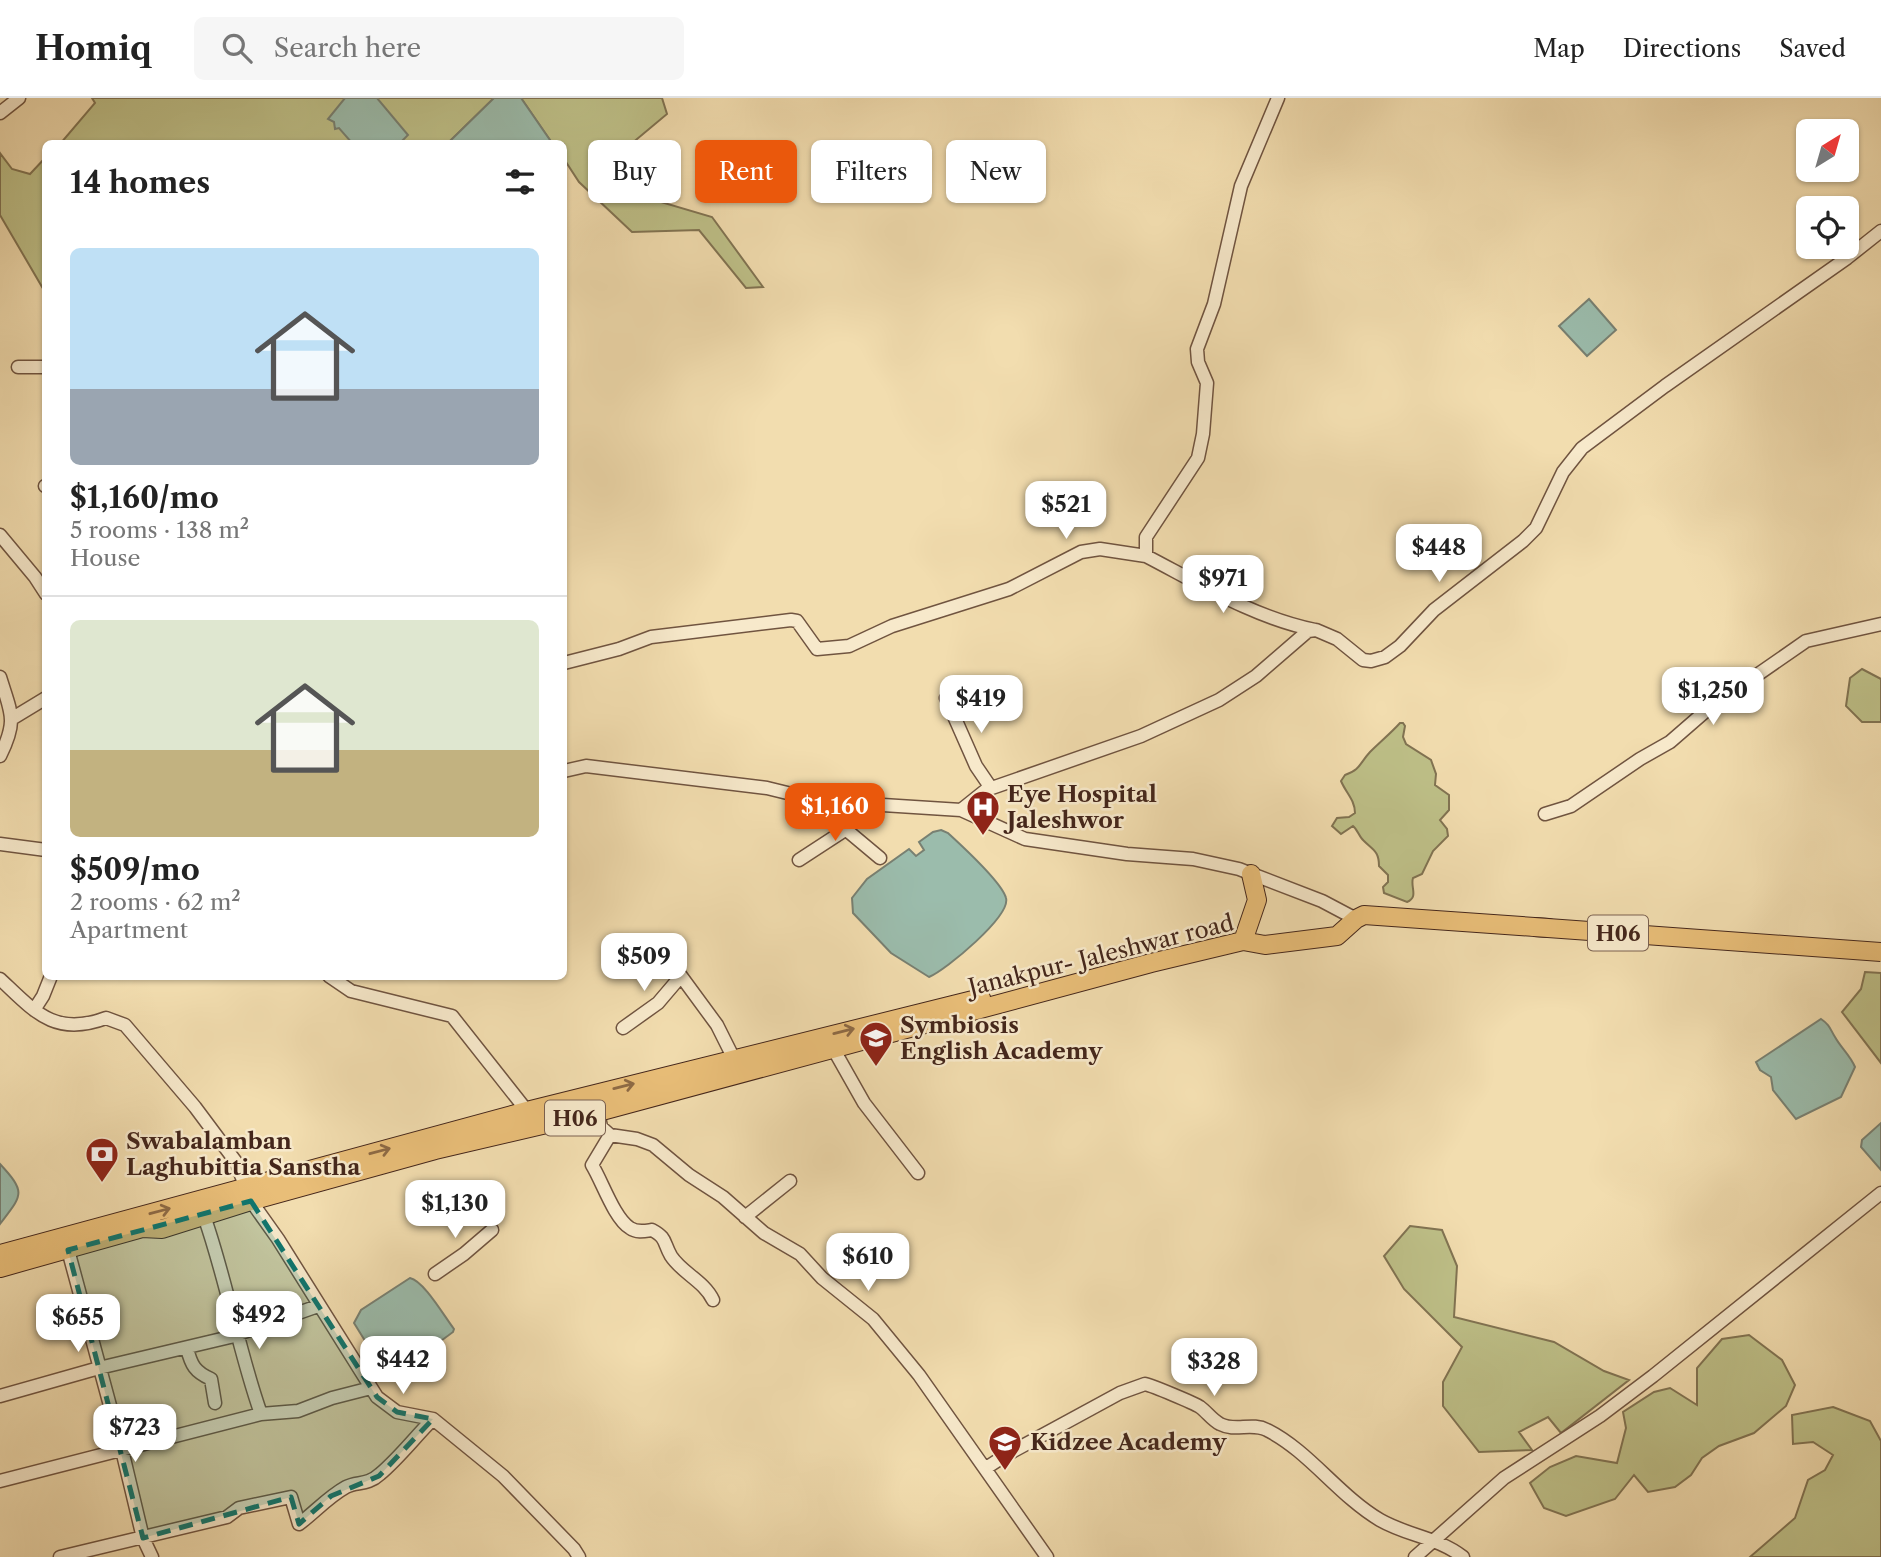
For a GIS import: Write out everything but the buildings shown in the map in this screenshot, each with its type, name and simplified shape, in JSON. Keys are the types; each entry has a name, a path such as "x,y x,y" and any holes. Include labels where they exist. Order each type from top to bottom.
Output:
{"highway":[{"path":"1243,941 1257,900 1251,874"},
{"name":"Janakpur- Jaleshwar road","path":"0,1268 142,1228 162,1229 204,1216 249,1194 598,1112 1243,941 1265,945 1337,936 1364,915 1881,950"},
{"name":"Janakpur- Jaleshwar road","path":"1735,942 1534,927 1881,950"},
{"name":"H06","path":"0,1254 249,1194 527,1111 1130,960 1151,964"}],"street":[{"path":"0,113 19,98"},
{"path":"1146,556 1146,537 1198,458 1203,434 1207,383 1198,362 1197,349 1214,304 1241,186 1278,98"},
{"path":"567,662 619,649 651,636 791,620 797,621 817,649 849,646 892,626 1009,589 1081,552 1100,549 1146,556 1230,600 1295,626 1316,630 1337,639 1363,660 1385,657 1400,646 1434,610 1536,528 1563,472 1582,448 1881,231"},
{"path":"18,367 42,367"},
{"path":"0,535 40,576"},
{"path":"1545,814 1571,806 1670,742 1736,689 1807,640 1881,624"},
{"path":"961,810 991,788 1131,740 1219,700 1256,676 1308,631 1316,630"},
{"path":"0,677 12,718 10,736 0,756"},
{"path":"946,698 976,766 991,788"},
{"path":"12,718 42,700"},
{"path":"567,770 586,766 767,788 820,801 961,810 1025,839 1127,854 1193,859 1251,874 1322,901 1356,919"},
{"path":"820,801 831,817 880,858"},
{"path":"799,860 845,830"},
{"path":"0,844 42,849"},
{"path":"623,1028 659,1003 681,976 717,1024 734,1059"},
{"path":"0,979 40,1016 60,1023 89,1024 106,1018 125,1025 236,1162 249,1194 377,1397 397,1412 433,1419 503,1476 579,1557"},
{"path":"34,1010 49,980"},
{"path":"335,980 351,991 452,1016 527,1111"},
{"path":"834,1051 864,1102 918,1173"},
{"path":"598,1112 601,1127 610,1135 637,1139 653,1145 689,1175 723,1197 764,1233 800,1254 822,1278 873,1319 919,1375 1047,1557"},
{"path":"610,1135 592,1165 622,1220 630,1228 641,1232 652,1230 663,1236 672,1257 709,1292 713,1300"},
{"path":"745,1217 790,1181"},
{"path":"1415,1557 1504,1478 1600,1416 1653,1376 1881,1193"},
{"path":"204,1216 247,1374 261,1414"},
{"path":"435,1274 492,1230"},
{"path":"68,1250 143,1538 152,1557"},
{"path":"0,1396 237,1334 318,1306"},
{"path":"187,1348 191,1365 200,1374 211,1379 215,1402"},
{"path":"986,1468 1006,1454 1120,1393 1146,1384 1198,1405 1225,1426 1267,1429 1295,1448 1339,1490 1380,1520 1399,1530 1449,1546 1463,1557"},
{"path":"0,1481 261,1414 298,1411 332,1398 371,1388"},
{"path":"60,1557 226,1517 239,1508 290,1497 299,1524 326,1504 331,1496 350,1485 362,1485 379,1475 433,1419"}],"highlighted area":[{"path":"251,1201 377,1397 397,1412 433,1419 379,1476 331,1496 299,1524 291,1497 143,1538 68,1250"}],"green space":[{"path":"92,98 494,98 451,140 63,140 95,103"},
{"path":"521,98 662,98 667,114 636,140 588,140 588,190 567,164 567,140 550,140"},
{"path":"0,153 12,169 30,174 42,161 42,287 0,215"},
{"path":"601,203 664,203 712,217 763,287 746,288 699,230 632,232"},
{"path":"1862,669 1881,679 1881,722 1862,722 1846,706 1850,678"},
{"path":"1400,723 1405,726 1403,737 1406,744 1431,760 1436,774 1435,785 1449,795 1449,810 1440,820 1447,829 1448,836 1433,851 1422,874 1413,878 1413,897 1407,902 1384,893 1383,887 1388,882 1388,875 1379,866 1375,851 1355,828 1353,826 1341,834 1332,826 1337,818 1349,817 1355,813 1352,800 1341,781"},
{"path":"1865,972 1881,973 1881,1063 1842,1012 1861,989"},
{"path":"1410,1226 1442,1230 1457,1266 1454,1317 1554,1342 1604,1371 1629,1380 1561,1433 1548,1417 1519,1432 1532,1450 1479,1452 1443,1406 1443,1382 1462,1347 1404,1289 1384,1256"},
{"path":"1749,1335 1782,1360 1795,1385 1786,1406 1754,1433 1719,1446 1702,1458 1691,1475 1675,1487 1648,1492 1634,1475 1615,1499 1566,1516 1544,1508 1530,1483 1550,1467 1576,1456 1617,1463 1626,1428 1623,1412 1654,1392 1670,1388 1697,1405 1697,1368 1722,1339"},
{"path":"1833,1407 1870,1421 1881,1441 1881,1557 1750,1557 1795,1518 1808,1480 1825,1470 1833,1455 1813,1442 1793,1444 1792,1415"}],"shaded area":[{"path":"345,98 377,98 408,135 403,140 349,140 339,128 335,129 334,122 328,119"},
{"path":"494,98 521,98 550,140 451,140"},
{"path":"1589,299 1616,330 1587,356 1559,326"},
{"path":"941,830 948,833 980,864 1006,898 1005,906 998,917 976,942 929,977 891,953 853,913 852,898 867,879 909,849 916,856 924,850 919,842"},
{"path":"1821,1019 1828,1025 1855,1067 1841,1097 1796,1119 1773,1090 1771,1077 1760,1070 1756,1062"},
{"path":"1881,1123 1881,1170 1861,1147 1862,1140"},
{"path":"0,1164 18,1188 18,1194 17,1200 0,1224"},
{"path":"410,1278 421,1285 454,1329 388,1378 354,1323 361,1310"}],"place":[{"name":"Eye Hospital Jaleshwor","path":"983,837"},
{"name":"Symbiosis English Academy","path":"876,1068"},
{"name":"Swabalamban Laghubittia Sanstha","path":"102,1184"},
{"name":"Kidzee Academy","path":"1005,1472"}]}
